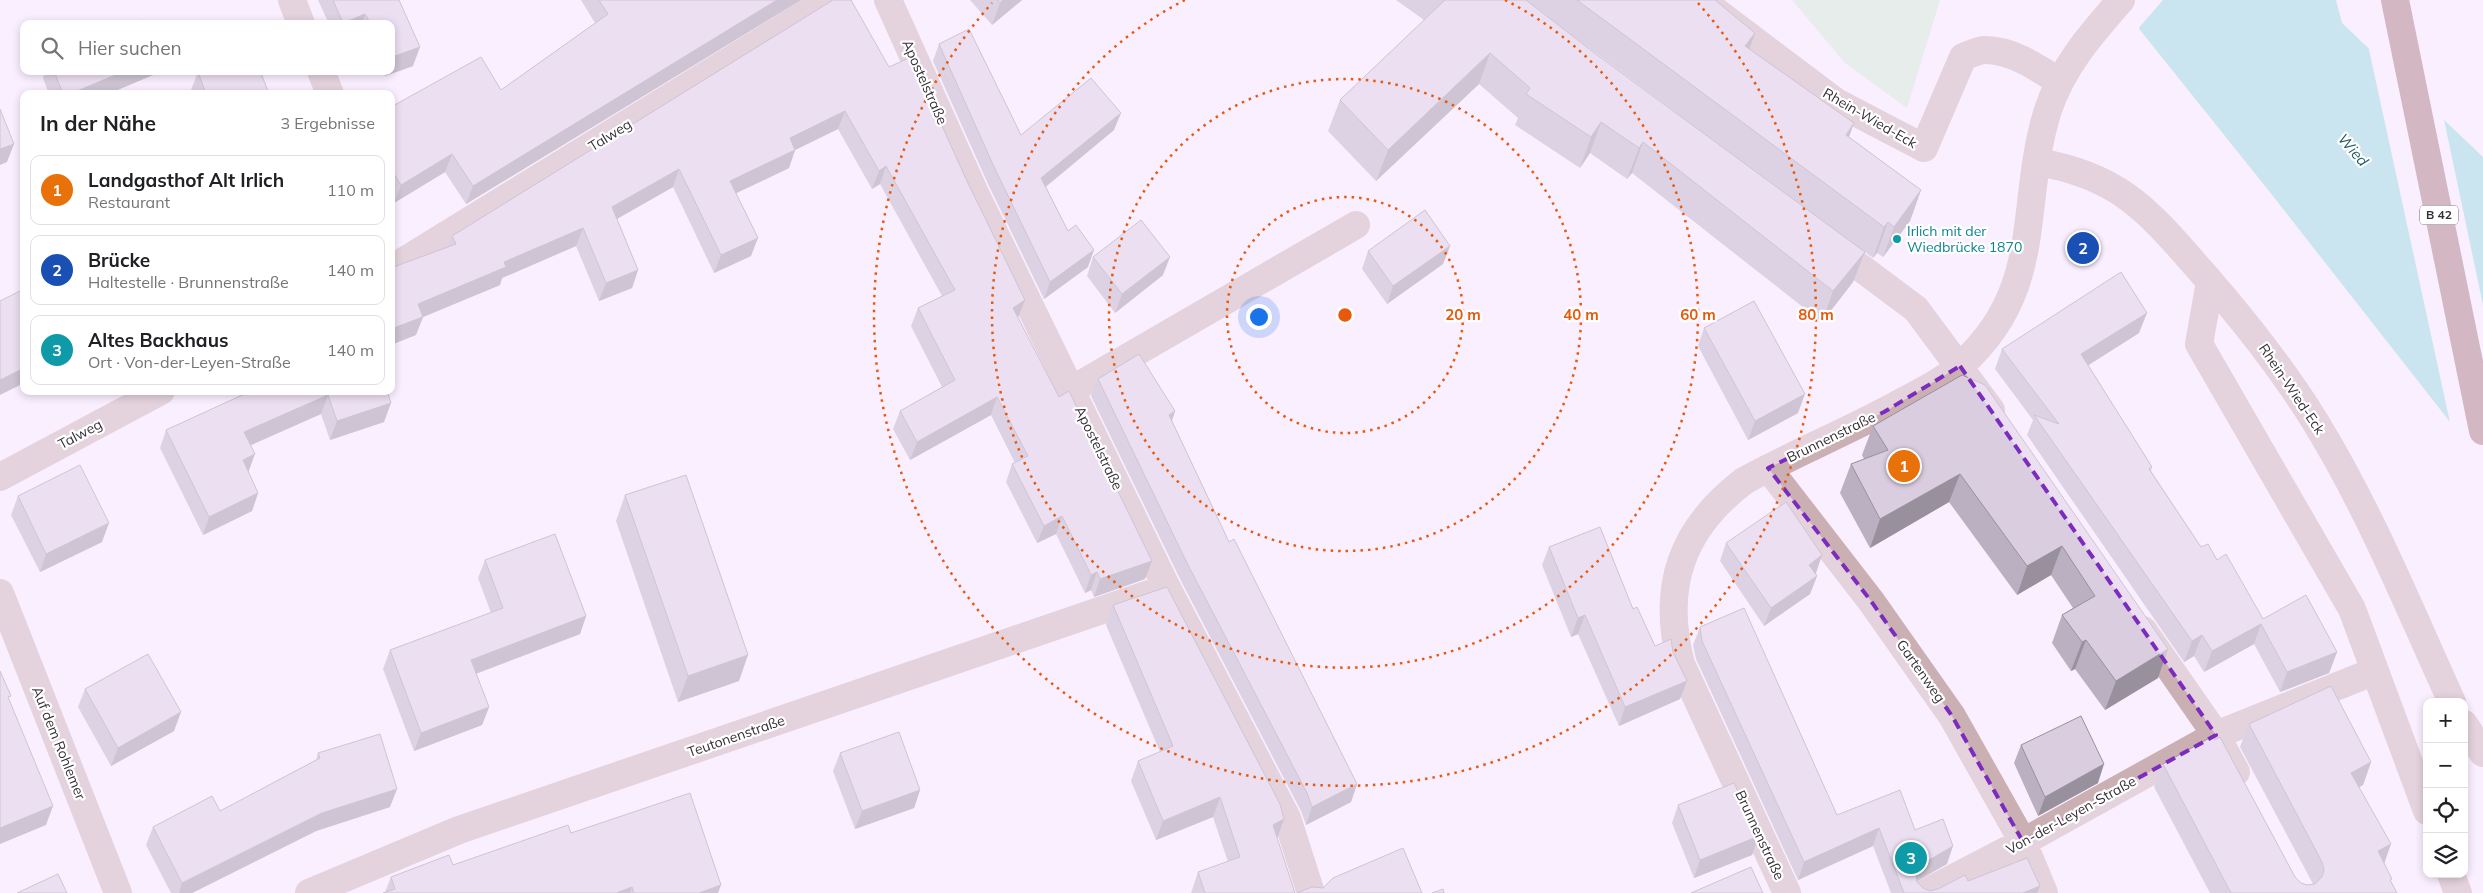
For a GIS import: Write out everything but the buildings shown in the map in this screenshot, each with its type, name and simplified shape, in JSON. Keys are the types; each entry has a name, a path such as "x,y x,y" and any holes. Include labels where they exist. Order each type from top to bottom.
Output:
{"main road":[{"name":"B 42","path":"2396,0 2483,431"}],"street":[{"path":"292,0 300,20"},
{"name":"Talweg","path":"395,259 828,0"},
{"name":"Apostelstraße","path":"888,0 974,191 1070,390 1167,588 1287,818 1311,893"},
{"name":"Rhein-Wied-Eck","path":"1701,0 1836,102 1924,148 1963,57 1984,50 2008,54 2032,64 2060,82"},
{"name":"Brunnenstraße","path":"1787,893 1681,664 1675,640 1672,615 1674,590 1680,564 1700,524 1723,497 1744,481 1884,412 1960,366 1993,329 2016,286 2025,253 2041,134 2049,108 2060,82 2096,29 2121,0"},
{"path":"322,75 328,90"},
{"name":"Rhein-Wied-Eck","path":"2037,162 2061,166 2101,180 2126,194 2152,216 2248,326 2282,371 2316,423 2347,477 2450,698"},
{"path":"1070,390 1356,225"},
{"path":"1812,232 1916,309 1960,366 2006,432"},
{"path":"2210,282 2199,344 2352,609 2423,800"},
{"name":"Talweg","path":"0,477 154,395"},
{"name":"Gartenweg","path":"1768,468 1871,601 1952,716 2023,842 2044,893"},
{"name":"Teutonenstraße","path":"309,893 459,830 1167,588"},
{"name":"Auf dem Rohlemer","path":"0,593 118,893"},
{"path":"2131,612 2216,736 2249,797"},
{"name":"Von-der-Leyen-Straße","path":"1924,893 2023,842 2216,736 2375,671"},
{"path":"2468,730 2483,753"},
{"path":"1749,873 1774,864"},
{"path":"2452,878 2458,893"}],"highlighted area":[{"path":"1960,366 2216,735 2023,842 1952,716 1871,601 1768,468 1884,412"}],"green space":[{"path":"1792,0 1940,0 1907,108 1845,63"}],"water":[{"name":"Wied","path":"2116,0 2336,0 2342,23 2483,157 2483,464 2269,191"}],"pier":[{"path":"2113,0 2163,0 2137,30"},
{"path":"2368,45 2443,115 2483,305 2483,466 2451,427"}],"place":[{"name":"Irlich mit der Wiedbrücke 1870","path":"1897,239"},
{"name":"Brücke","path":"2083,248"},
{"name":"Landgasthof Alt Irlich","path":"1904,466"},
{"name":"Altes Backhaus","path":"1911,858"}]}
